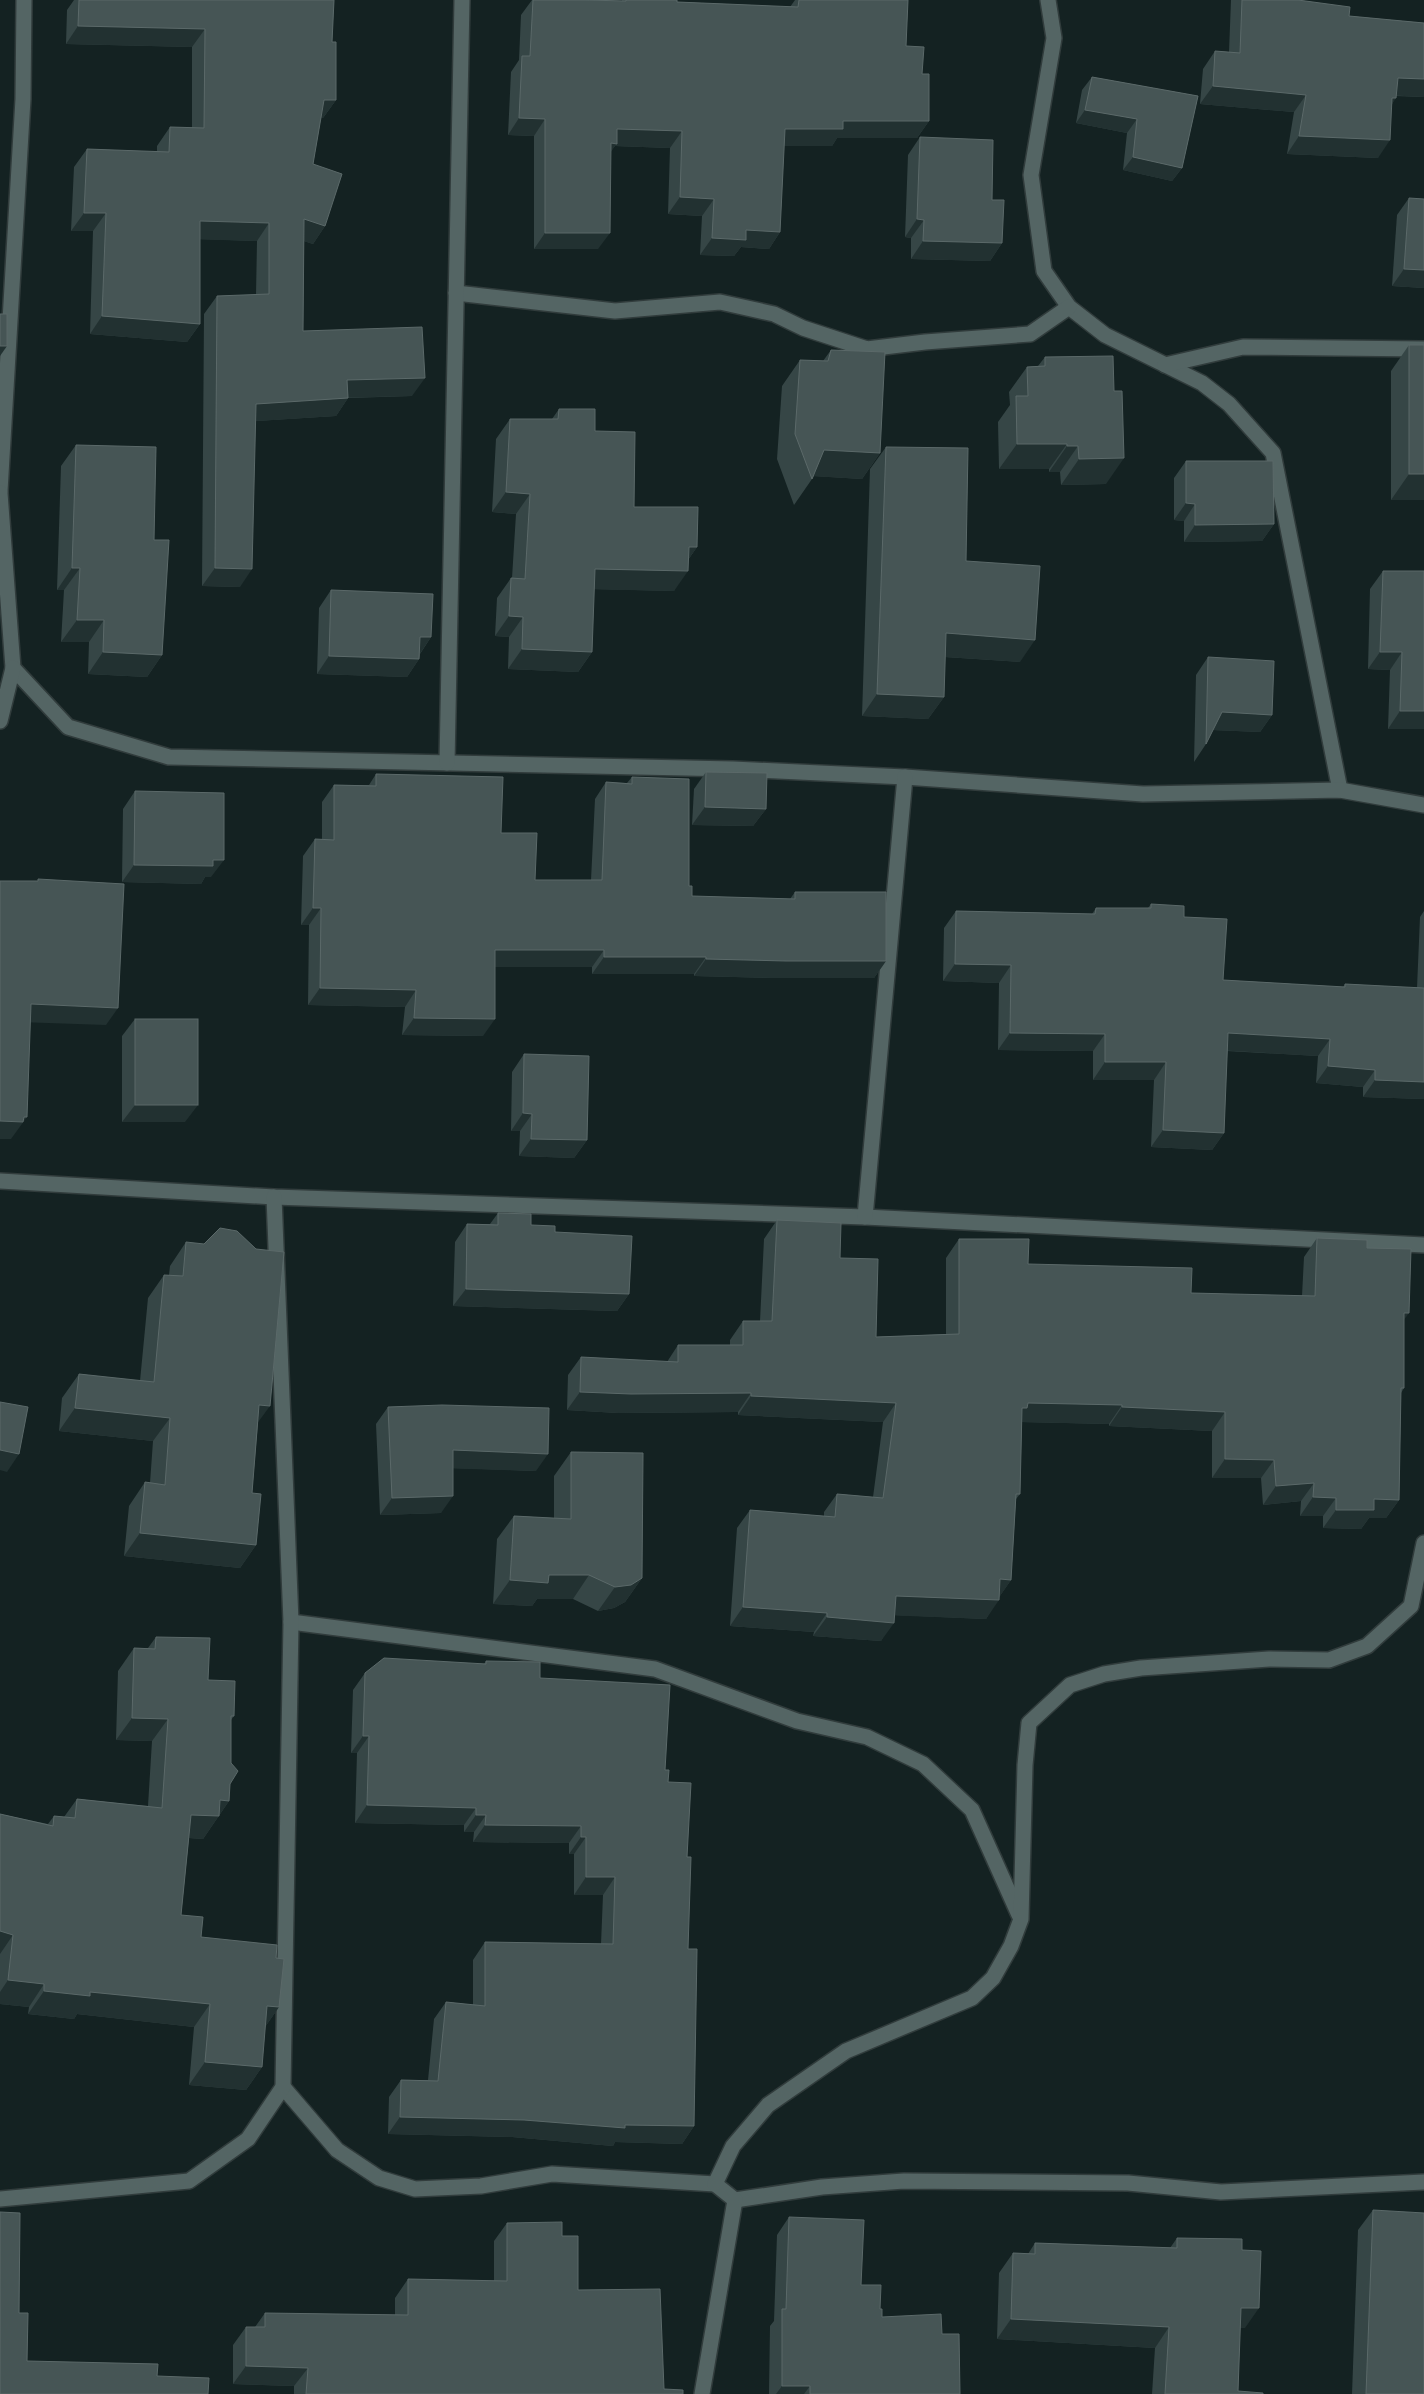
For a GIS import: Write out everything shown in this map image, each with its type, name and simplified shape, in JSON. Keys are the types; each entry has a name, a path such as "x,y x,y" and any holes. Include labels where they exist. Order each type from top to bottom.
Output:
{"street":[{"path":"0,721 12,668 0,492 23,100 24,0"},
{"path":"447,763 462,0"},
{"path":"1048,0 1054,38 1031,175 1044,271 1069,307 1105,335 1202,383 1229,404 1273,453 1340,790"},
{"path":"456,293 615,311 720,302 774,314 803,328 867,348 1030,334 1069,307"},
{"path":"1165,365 1243,347 1424,349"},
{"path":"12,668 68,727 169,757 733,769 905,777 1143,794 1340,790 1422,807"},
{"path":"864,1217 905,777"},
{"path":"0,1181 274,1197 864,1217 1424,1245"},
{"path":"0,2199 190,2181 248,2139 283,2087 291,1622 274,1197"},
{"path":"715,2184 733,2146 768,2104 846,2051 972,1998 997,1970 1012,1946 1020,1919 1025,1765 1029,1723 1070,1685 1104,1674 1141,1668 1269,1659 1329,1660 1367,1646 1411,1606 1424,1543"},
{"path":"291,1622 655,1669 797,1721 867,1737 923,1764 972,1810 1020,1919"},
{"path":"283,2087 337,2150 379,2178 415,2189 480,2186 552,2174 715,2184 735,2200 822,2187 904,2181 1128,2183 1221,2192 1424,2182"},
{"path":"702,2394 735,2200"}],"building":[{"path":"79,0 334,0 332,42 336,42 336,100 324,100 313,164 342,174 325,226 304,219 303,331 422,327 425,378 347,380 348,398 256,404 252,569 215,568 217,296 269,294 269,223 200,221 200,324 102,316 106,213 84,213 87,149 169,152 170,127 204,128 205,29 78,26"},
{"path":"533,0 677,0 677,2 798,7 799,0 908,0 906,46 924,47 922,74 929,74 929,121 843,121 843,129 785,129 780,232 746,230 746,240 712,238 714,199 680,197 682,131 617,129 617,144 611,143 610,233 545,233 545,119 519,118 522,56 530,56"},
{"path":"1242,0 1298,0 1350,7 1349,16 1424,23 1424,79 1398,78 1396,98 1392,98 1390,140 1299,136 1306,95 1213,86 1215,51 1240,53"},
{"path":"1092,77 1198,96 1182,168 1133,157 1137,119 1085,110"},
{"path":"920,137 993,140 992,200 1004,200 1002,243 923,241 924,220 917,219"},
{"path":"1409,198 1424,199 1424,270 1404,269"},
{"path":"0,314 7,314 7,346 0,346"},
{"path":"1409,345 1424,345 1424,474 1409,474"},
{"path":"831,350 885,352 880,453 824,450 812,479 795,434 800,360 828,361"},
{"path":"1113,356 1114,391 1122,391 1124,458 1079,459 1078,446 1067,446 1067,444 1017,444 1016,396 1028,396 1027,367 1045,366 1045,357"},
{"path":"559,409 595,409 595,431 635,432 634,507 698,507 697,547 689,547 688,571 595,569 592,652 522,649 523,617 509,616 511,578 525,579 530,494 506,492 510,419 558,419"},
{"path":"76,445 156,447 154,540 169,540 162,655 103,652 104,620 77,620 80,568 72,568"},
{"path":"886,447 968,448 966,561 1040,566 1035,640 946,633 944,697 877,694"},
{"path":"1186,461 1273,461 1274,524 1195,525 1195,504 1186,503"},
{"path":"1383,571 1424,571 1424,711 1400,711 1402,652 1380,652"},
{"path":"331,590 433,594 431,637 420,637 419,659 329,656"},
{"path":"1208,657 1274,661 1272,715 1222,712 1206,744"},
{"path":"706,772 767,773 766,809 705,807"},
{"path":"376,774 503,777 501,833 537,833 535,880 602,880 606,782 632,784 632,777 689,779 689,886 692,886 692,896 795,899 795,892 886,892 886,961 604,957 604,950 495,950 495,1019 414,1018 416,990 320,988 321,908 313,908 315,839 334,840 334,785 376,786"},
{"path":"135,791 224,793 224,860 213,860 213,866 134,865"},
{"path":"38,879 124,884 118,1008 31,1004 27,1117 24,1117 23,1122 0,1121 0,881 38,881"},
{"path":"1151,904 1184,906 1184,917 1227,919 1223,980 1345,987 1345,984 1424,988 1424,1082 1375,1080 1375,1070 1328,1066 1330,1039 1228,1033 1224,1133 1163,1130 1166,1062 1105,1062 1105,1034 1010,1033 1011,965 955,964 956,911 1095,914 1096,908 1151,908"},
{"path":"135,1019 198,1019 198,1105 135,1105"},
{"path":"524,1054 589,1056 587,1140 531,1139 532,1114 523,1113"},
{"path":"498,1213 531,1214 531,1225 555,1226 555,1232 632,1236 629,1294 466,1289 467,1224 498,1225"},
{"path":"777,1220 841,1223 840,1258 878,1259 876,1337 959,1334 959,1239 1029,1239 1028,1264 1192,1268 1191,1293 1315,1296 1317,1238 1367,1240 1367,1248 1411,1249 1409,1313 1404,1313 1404,1388 1401,1388 1399,1500 1374,1499 1374,1510 1336,1510 1336,1498 1313,1497 1314,1483 1276,1486 1274,1460 1225,1459 1225,1412 1122,1407 1122,1405 1028,1403 1027,1408 1022,1408 1020,1494 1016,1494 1011,1580 1000,1579 999,1600 896,1596 894,1623 827,1617 827,1613 743,1607 750,1510 835,1517 837,1494 883,1498 896,1403 751,1396 751,1393 631,1394 580,1392 581,1357 678,1362 678,1345 743,1345 743,1321 772,1321"},
{"path":"220,1228 237,1231 256,1249 284,1252 270,1406 259,1405 252,1493 261,1494 256,1545 140,1533 145,1482 165,1485 170,1418 75,1408 79,1374 154,1382 164,1275 183,1276 186,1242 204,1244"},
{"path":"0,1402 28,1407 19,1454 0,1450"},
{"path":"442,1405 549,1408 548,1454 453,1450 453,1496 392,1498 388,1407"},
{"path":"571,1452 643,1453 642,1578 631,1585 615,1587 589,1575 549,1575 548,1583 510,1580 514,1516 571,1519"},
{"path":"156,1637 210,1638 208,1680 235,1681 234,1716 231,1716 231,1763 238,1771 230,1784 229,1801 220,1800 219,1816 191,1815 181,1915 203,1917 201,1937 277,1945 276,1958 284,1959 279,2007 267,2006 262,2067 205,2062 210,2004 90,1992 90,1996 44,1991 44,1984 8,1980 13,1935 0,1931 0,1814 53,1826 54,1816 75,1818 77,1799 162,1808 168,1719 132,1718 134,1648 155,1649"},
{"path":"384,1658 486,1664 486,1661 540,1662 540,1678 670,1685 665,1770 669,1770 668,1782 691,1783 687,1857 691,1857 688,1949 697,1949 694,2126 625,2125 625,2128 524,2120 400,2117 401,2080 438,2081 446,2002 485,2006 485,1942 613,1944 615,1877 586,1877 586,1837 581,1837 581,1826 485,1825 486,1815 476,1815 476,1808 367,1805 369,1736 363,1736 365,1673"},
{"path":"1373,2210 1424,2213 1424,2394 1366,2394"},
{"path":"0,2212 20,2213 19,2313 28,2313 27,2361 158,2364 157,2376 209,2378 208,2394 0,2394"},
{"path":"789,2217 864,2220 861,2285 881,2285 880,2309 882,2309 882,2317 941,2314 942,2334 959,2334 960,2394 810,2394 810,2386 782,2386 782,2309 786,2309"},
{"path":"562,2222 562,2236 578,2236 578,2290 660,2289 664,2389 683,2390 683,2394 306,2394 308,2368 246,2366 246,2327 265,2327 265,2313 408,2315 408,2279 507,2281 507,2223"},
{"path":"1177,2238 1242,2239 1242,2250 1261,2251 1259,2308 1241,2308 1238,2391 1263,2394 1165,2394 1169,2327 1011,2319 1013,2253 1035,2254 1035,2243 1177,2248"}]}
